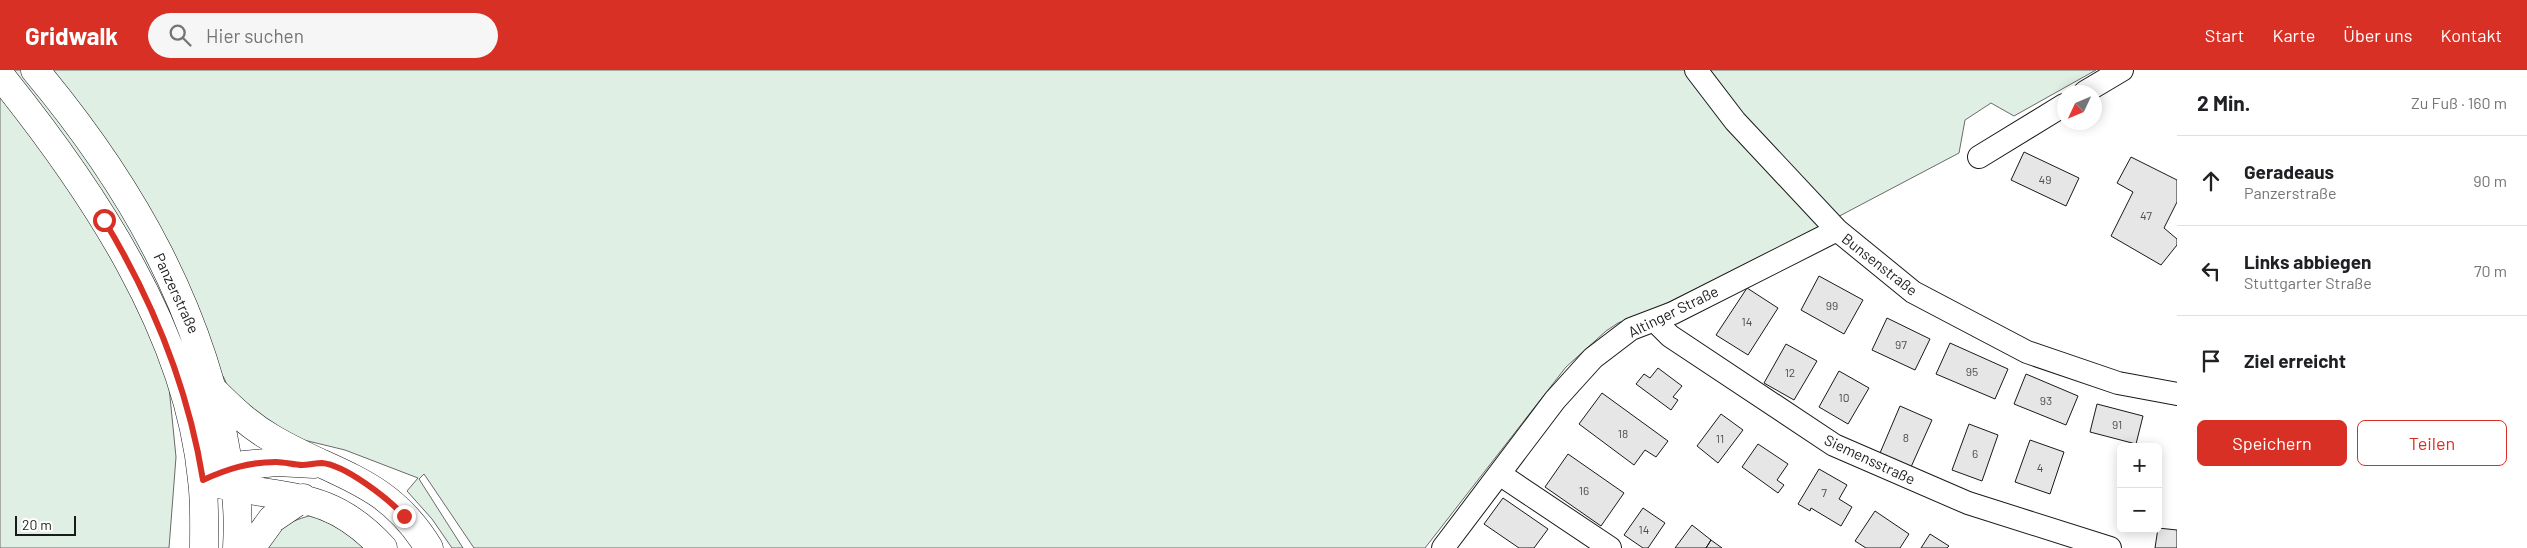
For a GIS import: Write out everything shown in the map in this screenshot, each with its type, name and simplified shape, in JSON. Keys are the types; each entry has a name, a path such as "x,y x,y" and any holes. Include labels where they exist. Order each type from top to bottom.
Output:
{"main road":[{"name":"Panzerstraße","path":"35,70 90,140 145,228 171,276 199,341 214,391 232,478 237,548"},
{"name":"Panzerstraße","path":"0,75 61,153 124,253 156,317 179,380 197,446 203,480 204,548"},
{"path":"214,391 258,430 363,482 385,498 418,532 429,548"},
{"path":"203,480 232,478 276,462 302,465 322,463"},
{"path":"232,478 303,498 337,511 362,528 383,548"},
{"path":"251,548 272,519 303,498"}],"street":[{"name":"Bunsenstraße","path":"1696,70 1735,122 1837,230 1912,292 2027,352 2118,383 2177,394"},
{"path":"2097,85 2122,70"},
{"path":"1979,156 2057,109"},
{"name":"Altinger Straße","path":"1443,548 1501,475 1555,400 1593,358 1631,329 1655,321 1837,230"},
{"name":"Siemensstraße","path":"1655,321 1670,336 1834,445 1968,503 2110,548"},
{"path":"1501,475 1610,548"}],"green space":[{"path":"0,70 2096,70 2069,85 2057,85 2057,92 2014,116 1991,103 1965,120 1959,153 1775,250 1661,306 1618,323 1606,331 1566,367 1425,548 474,548 424,474 419,479 463,548 452,548 432,519 407,491 418,478 345,450 275,433 229,389 223,376 169,387 176,457 169,548 0,548"},
{"path":"309,516 339,528 365,548 266,548 275,535 284,527"}],"building":[{"path":"2024,152 2079,178 2066,206 2011,180"},
{"path":"2131,157 2177,180 2177,202 2164,228 2177,239 2177,245 2161,265 2111,236 2133,192 2117,183"},
{"path":"1819,276 1863,300 1844,334 1801,310"},
{"path":"1747,288 1778,308 1748,355 1716,335"},
{"path":"1887,318 1930,339 1915,370 1872,350"},
{"path":"1950,343 2008,369 1995,399 1936,374"},
{"path":"1786,344 1817,361 1794,400 1764,383"},
{"path":"1658,368 1682,386 1673,397 1678,400 1671,410 1636,384 1644,374 1650,378"},
{"path":"1839,371 1869,388 1848,424 1819,407"},
{"path":"2026,374 2078,396 2066,425 2014,404"},
{"path":"1602,393 1668,441 1656,457 1645,450 1634,465 1579,424"},
{"path":"2097,404 2143,416 2136,443 2090,432"},
{"path":"1900,406 1932,420 1911,467 1880,453"},
{"path":"1721,414 1743,430 1718,463 1697,446"},
{"path":"1969,424 1998,435 1982,481 1952,470"},
{"path":"2030,440 2064,452 2050,494 2015,482"},
{"path":"1758,444 1788,464 1777,480 1784,485 1778,493 1742,467"},
{"path":"1568,454 1624,493 1601,526 1545,487"},
{"path":"1819,469 1847,485 1839,499 1852,507 1841,526 1811,508 1810,511 1798,504"},
{"path":"1503,498 1548,529 1534,548 1519,548 1484,524"},
{"path":"1643,508 1665,523 1648,548 1643,548 1624,535"},
{"path":"1875,511 1909,534 1900,548 1866,548 1855,541"},
{"path":"1692,525 1711,540 1706,548 1675,548"},
{"path":"2162,528 2177,530 2177,548 2155,548 2157,533 2162,533"},
{"path":"1930,534 1949,546 1947,548 1921,548"},
{"path":"1711,540 1722,548 1706,548"}],"route":[{"path":"104,220 124,253 156,317 166,342 188,411 203,480 229,468 244,465 276,462 302,465 322,463 363,482 394,505 404,516"}]}
